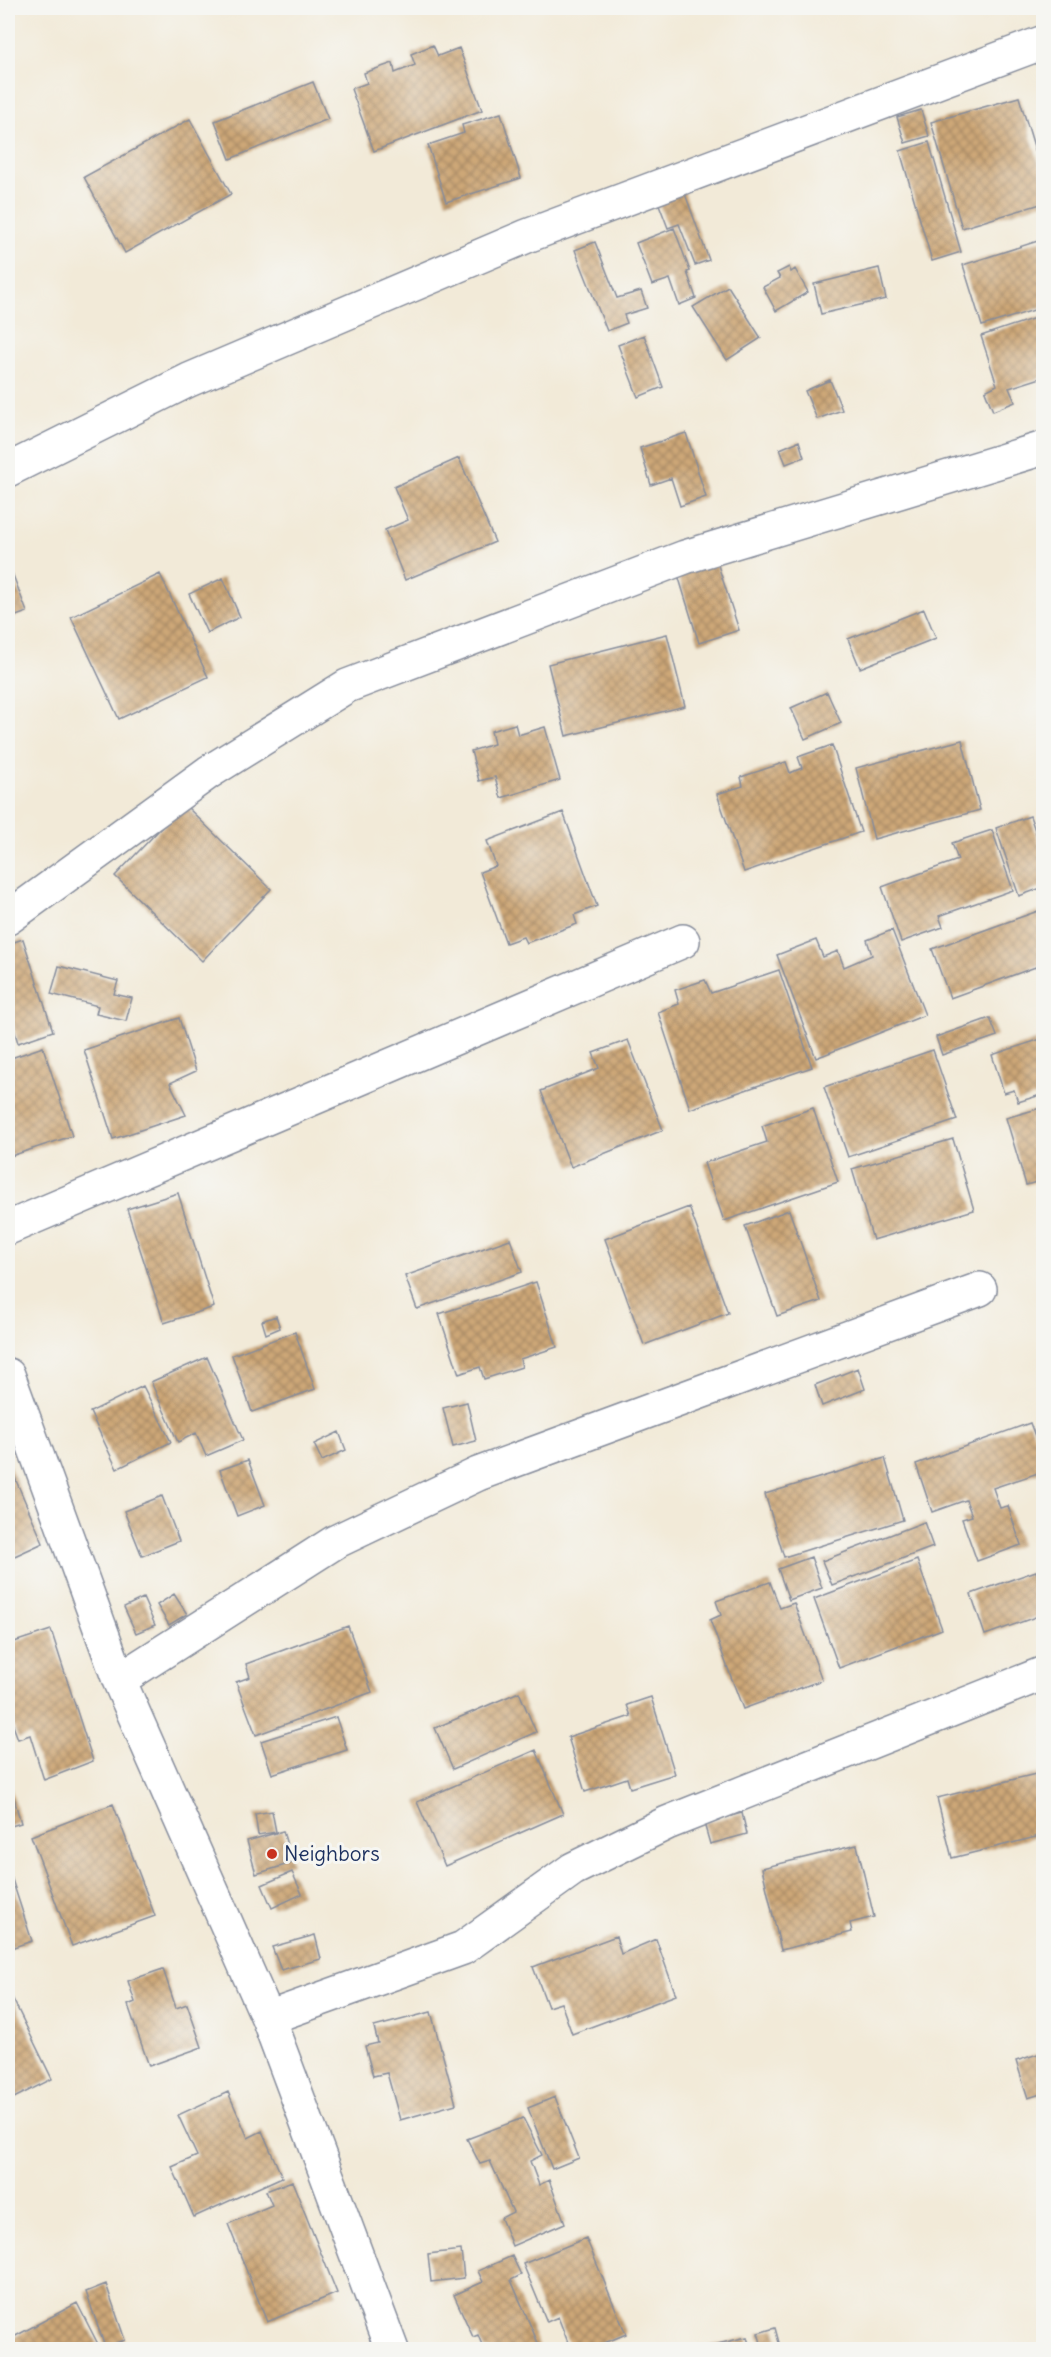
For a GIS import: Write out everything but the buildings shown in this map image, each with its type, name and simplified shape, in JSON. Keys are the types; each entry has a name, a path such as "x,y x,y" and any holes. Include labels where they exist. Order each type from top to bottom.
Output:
{"street":[{"path":"8,470 189,380 527,236 1044,42"},
{"path":"8,918 209,772 347,686 685,556 1044,448"},
{"path":"8,1228 683,941"},
{"path":"119,1680 335,1542 478,1474 980,1289"},
{"path":"10,1392 119,1680 268,2018 392,2349"},
{"path":"268,2018 463,1948 573,1869 667,1823 1044,1673"}],"place":[{"name":"Neighbors","path":"272,1854"}]}
